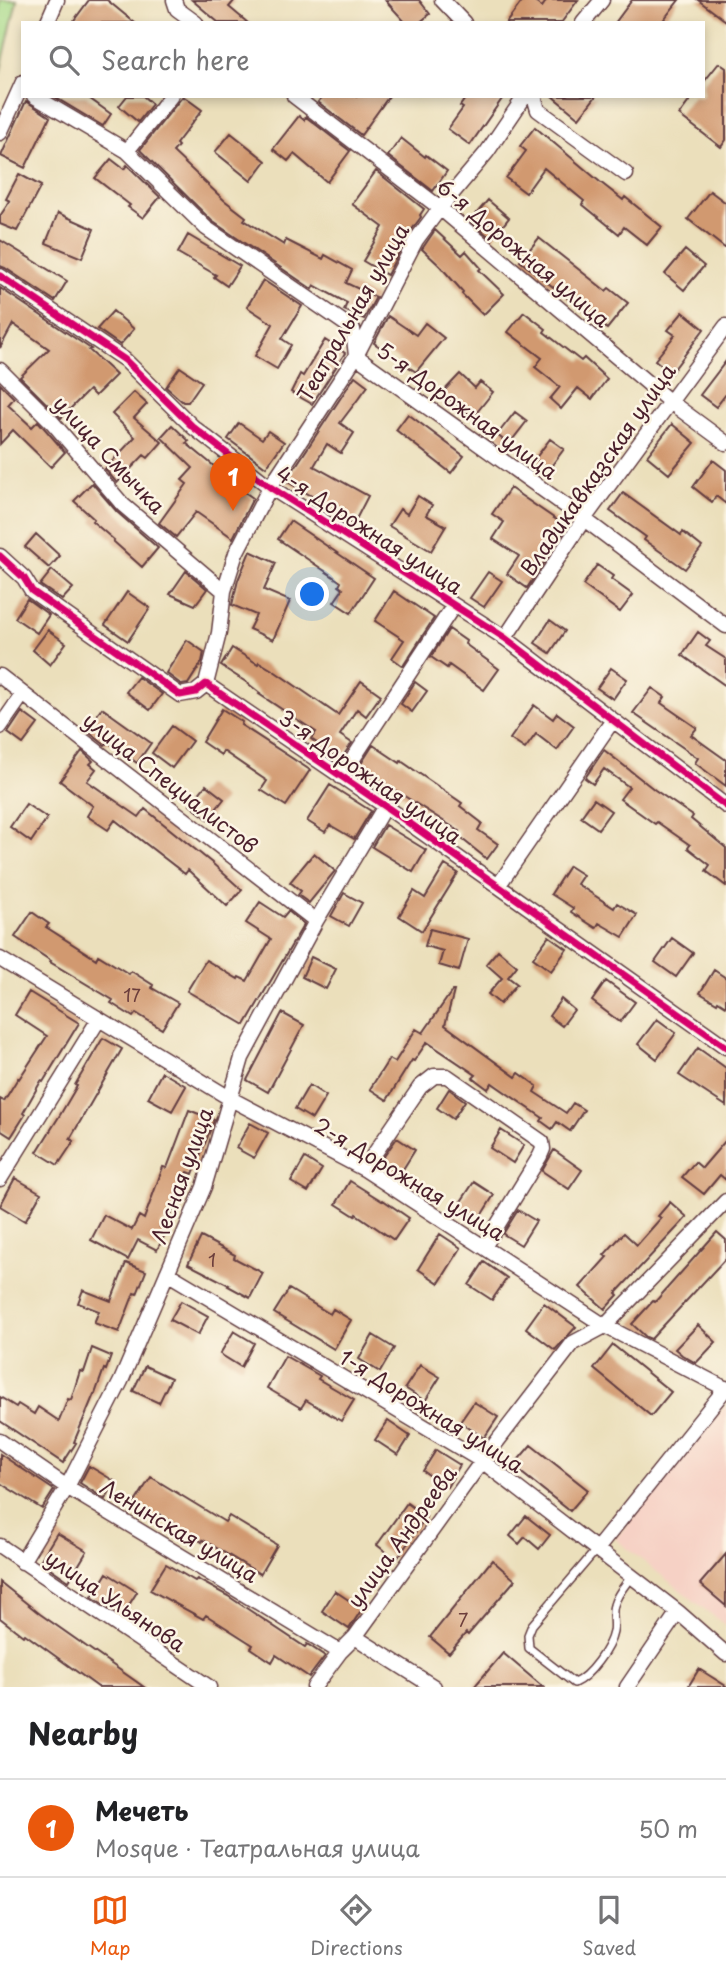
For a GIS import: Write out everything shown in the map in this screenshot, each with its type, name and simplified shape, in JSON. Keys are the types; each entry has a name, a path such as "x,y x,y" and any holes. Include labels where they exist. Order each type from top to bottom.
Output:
{"street":[{"path":"48,21 57,0"},
{"path":"442,0 462,21"},
{"path":"585,21 601,0"},
{"path":"175,3 181,12 193,21"},
{"path":"0,133 21,88"},
{"name":"5-я Дорожная улица","path":"37,98 127,151 206,228 353,329 356,356 584,519 726,626"},
{"path":"127,151 169,98"},
{"name":"6-я Дорожная улица","path":"297,98 440,208 669,401 726,443"},
{"name":"Театральная улица","path":"206,684 219,633 224,591 236,553 271,486 356,356 416,240 487,152 524,98"},
{"path":"535,98 538,110 626,174"},
{"name":"4-я Дорожная улица","path":"0,276 125,360 193,427 271,486 505,639 726,806"},
{"name":"Владикавказская улица","path":"505,639 584,519 726,326"},
{"name":"улица Смычка","path":"0,370 53,423 123,505 224,591"},
{"path":"0,556 24,578 32,591 180,695 196,692 206,684"},
{"path":"341,777 454,605"},
{"name":"улица Специалистов","path":"0,676 316,920"},
{"name":"3-я Дорожная улица","path":"206,684 385,806 726,1047"},
{"path":"0,727 23,694"},
{"path":"498,886 613,720"},
{"name":"Лесная улица","path":"22,1562 66,1487 121,1381 204,1187 242,1058 316,920 385,806"},
{"name":"2-я Дорожная улица","path":"0,959 231,1099 364,1169 605,1326 726,1389"},
{"path":"0,1179 99,1020"},
{"path":"364,1169 421,1087 434,1076 447,1076 542,1142 540,1156 484,1247"},
{"name":"улица Андреева","path":"314,1687 355,1637 482,1461 573,1343 605,1326 726,1201"},
{"name":"1-я Дорожная улица","path":"167,1273 482,1461 678,1612 726,1654"},
{"path":"597,1549 726,1389"},
{"name":"Ленинская улица","path":"0,1441 66,1487 340,1652"},
{"name":"улица Ульянова","path":"0,1546 209,1687"},
{"path":"627,1687 678,1612"},
{"path":"355,1637 435,1687"}],"lane":[{"path":"597,1549 532,1625 528,1635 529,1648 574,1683 582,1680 609,1645 614,1629 611,1612 632,1576"}],"shaded area":[{"path":"726,1405 726,1626 615,1539"}],"green space":[{"path":"0,0 17,0 0,74"}],"building":[{"path":"89,0 107,0 133,21 73,21"},
{"path":"192,0 235,0 229,7 246,21 217,21"},
{"path":"385,0 419,0 430,14 421,21 404,21"},
{"path":"523,0 532,0 542,7 547,0 578,0 562,21 507,21"},
{"path":"632,0 679,0 663,21 616,21"},
{"path":"698,0 726,0 726,21"},
{"path":"719,63 726,68 726,140 721,147 679,115 692,98 705,98 705,80"},
{"path":"56,98 89,98 111,114 103,126"},
{"path":"125,98 145,98 152,104 138,122 119,106"},
{"path":"181,98 186,98 202,110 173,152 246,217 244,220 284,245 286,240 323,259 325,255 352,270 346,283 376,297 364,319 344,310 347,303 314,285 312,289 212,221 140,150"},
{"path":"321,98 388,98 361,135 318,102"},
{"path":"466,98 503,98 470,145 448,129 463,108 460,106"},
{"path":"554,98 594,98 579,118"},
{"path":"26,101 50,117 25,168 1,156"},
{"path":"299,116 304,120 306,117 350,151 327,182 294,154 288,161 273,149"},
{"path":"535,127 600,182 623,200 625,197 662,227 647,245 624,227 619,234 544,168 526,193 506,178 526,151 520,146"},
{"path":"231,133 266,161 251,181 215,152"},
{"path":"401,138 447,171 433,191 388,156"},
{"path":"111,159 124,169 127,165 160,197 143,218 95,178"},
{"path":"376,171 424,209 387,275 363,261 383,227 352,204"},
{"path":"19,174 41,186 17,231 0,224 0,216 10,201 6,199"},
{"path":"710,191 726,203 726,249 688,219"},
{"path":"488,200 509,218 492,239 470,221"},
{"path":"58,213 94,229 82,258 46,243"},
{"path":"435,230 462,255 466,251 481,268 479,270 504,294 483,315 422,249"},
{"path":"188,235 240,266 227,286 214,277 216,275 178,253"},
{"path":"539,238 606,291 609,288 628,303 607,329 520,261"},
{"path":"0,240 67,281 55,301 0,266"},
{"path":"685,250 704,266 684,290 665,274"},
{"path":"263,280 302,306 282,339 291,345 277,369 255,356 273,324 247,307"},
{"path":"0,288 91,349 89,350 116,375 95,396 89,390 61,418 20,377 49,349 13,324 0,348"},
{"path":"113,311 134,329 120,345 97,329"},
{"path":"524,312 546,329 544,332 581,361 584,358 607,379 592,399 578,388 561,409 550,399 560,387 535,367 542,358 508,332"},
{"path":"683,312 704,329 671,373 655,360 675,335 668,330"},
{"path":"388,316 416,335 425,323 444,338 416,372 374,343"},
{"path":"325,340 345,353 312,404 291,392 300,374 303,376"},
{"path":"726,361 726,394 716,407 700,395"},
{"path":"180,367 202,382 188,402 183,402 166,387"},
{"path":"460,374 475,388 480,382 493,392 473,417 442,393"},
{"path":"355,376 368,386 340,423 354,433 341,453 327,444 314,466 368,496 353,525 286,481"},
{"path":"0,384 14,398 8,405 32,427 38,421 65,452 51,467 13,430 0,444"},
{"path":"134,392 147,404 134,418 162,442 148,458 144,455 117,483 105,469 135,437 112,414"},
{"path":"515,412 527,421 509,444 497,435"},
{"path":"408,414 464,456 451,473 396,430"},
{"path":"239,423 262,439 268,431 284,442 266,467 228,439"},
{"path":"672,424 695,443 669,474 647,456"},
{"path":"172,425 189,441 186,443 220,471 218,473 253,498 233,538 196,512 176,537 159,523 187,484 182,480 193,468 161,437"},
{"path":"550,439 564,449 549,469 535,459"},
{"path":"713,460 726,470 726,504 716,496 712,502 693,487"},
{"path":"92,483 117,512 158,548 142,567 74,501"},
{"path":"510,488 567,527 527,588 507,574 519,556 493,539 504,522 492,514"},
{"path":"623,493 702,547 685,569 644,540 646,537 610,511"},
{"path":"418,496 432,505 426,515 446,526 431,551 389,526 400,509 407,514"},
{"path":"290,521 374,578 351,613 334,602 343,589 339,586 341,582 278,539"},
{"path":"36,534 60,556 49,568 25,547"},
{"path":"250,551 276,563 264,590 290,601 273,640 249,629 256,615 232,605 238,580"},
{"path":"597,565 633,595 620,612 583,585"},
{"path":"52,570 73,588 62,600 40,585"},
{"path":"186,571 207,589 195,605 170,594"},
{"path":"488,572 502,581 484,607 470,598"},
{"path":"394,591 434,618 403,666 392,658 404,640 375,621"},
{"path":"127,592 150,608 128,641 105,625"},
{"path":"27,599 49,615 37,633 15,618"},
{"path":"550,620 565,631 550,653 535,643"},
{"path":"449,629 499,669 484,690 449,665 447,668 431,657"},
{"path":"48,630 66,643 50,665 33,650"},
{"path":"698,632 710,641 706,646 726,659 726,686 682,655"},
{"path":"187,640 204,652 202,662 188,684 182,685 166,673"},
{"path":"232,648 274,671 338,715 361,681 381,695 366,716 357,709 340,735 352,743 339,758 311,739 316,732 221,666"},
{"path":"611,668 627,679 613,699 597,688"},
{"path":"138,677 162,694 150,710 126,692"},
{"path":"415,682 427,691 412,712 401,704"},
{"path":"652,688 665,697 661,703 697,728 691,735 726,760 726,786 695,763 698,758 633,713"},
{"path":"534,705 553,719 557,713 574,726 557,750 536,734 525,749 510,739"},
{"path":"102,708 151,743 137,763 108,742 105,745 86,730"},
{"path":"222,709 242,722 241,725 310,770 286,806 261,790 267,781 223,751 221,755 202,742"},
{"path":"22,712 38,724 23,744 8,733"},
{"path":"172,726 192,741 172,768 152,753"},
{"path":"373,745 462,803 460,806 482,823 478,830 498,844 487,859 457,835 459,831 359,767"},
{"path":"604,750 693,816 691,819 726,848 726,886 706,871 710,865 688,848 690,845 620,799 629,787 604,769 593,784 585,778"},
{"path":"82,751 93,761 90,764 96,769 87,781 139,817 145,809 242,890 227,906 188,870 185,874 115,820 108,830 87,816 93,806 60,781"},
{"path":"206,785 224,799 208,819 190,805"},
{"path":"330,785 371,811 354,839 330,825 325,832 307,821"},
{"path":"594,799 611,811 598,829 581,817"},
{"path":"26,804 47,818 31,842 10,827"},
{"path":"385,825 426,850 413,872 372,847"},
{"path":"314,853 335,871 309,903 298,895 301,891 290,882"},
{"path":"445,865 458,873 422,931 399,916 414,891 425,898"},
{"path":"569,866 583,875 577,884 614,908 617,903 637,915 623,937 599,923 596,928 571,912 573,908 551,894"},
{"path":"344,893 362,903 349,926 331,916"},
{"path":"260,902 283,917 288,911 304,924 245,1025 187,991 206,960 238,979 239,977 247,981 271,939 246,923"},
{"path":"32,912 49,924 46,927 96,959 98,955 129,974 131,971 153,985 152,988 178,1003 162,1029 136,1013 133,1017 111,1003 113,1000 50,962 15,937"},
{"path":"430,929 468,939 459,971 439,965 443,951 425,946"},
{"path":"549,936 567,949 551,971 533,958"},
{"path":"672,938 693,953 676,977 655,962"},
{"path":"498,950 517,966 508,977 517,984 500,1004 488,994 502,978 486,964"},
{"path":"311,957 336,969 326,989 302,977"},
{"path":"714,970 726,978 726,1006 700,993"},
{"path":"606,981 635,1002 620,1022 592,1001"},
{"path":"452,991 445,1025 516,1077 519,1073 537,1086 534,1092 566,1113 573,1103 584,1110 570,1131 557,1122 552,1129 541,1121 543,1118 492,1083 488,1089 473,1078 476,1075 427,1042 414,1061 412,1060 387,1100 370,1089 389,1059 395,1062 416,1029 423,1033"},
{"path":"29,992 79,1023 43,1082 41,1081 11,1137 0,1130 0,1099 4,1101 47,1036 15,1015"},
{"path":"561,999 574,1010 562,1026 549,1016"},
{"path":"282,1013 304,1025 268,1092 247,1080"},
{"path":"657,1019 676,1033 657,1059 638,1044"},
{"path":"103,1038 122,1049 70,1139 74,1141 58,1165 37,1152"},
{"path":"698,1048 726,1068 726,1106 679,1075"},
{"path":"162,1072 186,1086 172,1111 148,1098"},
{"path":"309,1085 326,1096 312,1119 295,1109"},
{"path":"449,1089 465,1101 453,1119 437,1108"},
{"path":"189,1110 214,1120 193,1174 188,1172 174,1210 160,1227 167,1231 157,1250 138,1240 128,1260 91,1240 104,1215 132,1230 139,1216 144,1219 163,1167 167,1168"},
{"path":"250,1123 268,1133 254,1158 236,1148"},
{"path":"501,1130 524,1145 513,1163 490,1148"},
{"path":"397,1138 415,1150 400,1174 380,1162"},
{"path":"726,1140 726,1180 720,1175 704,1194 682,1177 695,1162 702,1168"},
{"path":"554,1150 582,1170 569,1189 542,1171"},
{"path":"305,1158 322,1169 308,1192 291,1182"},
{"path":"15,1178 41,1193 25,1221 0,1206"},
{"path":"350,1181 409,1218 394,1240 336,1204"},
{"path":"474,1182 494,1195 479,1219 458,1206"},
{"path":"670,1202 687,1217 616,1293 618,1295 605,1309 580,1287 624,1233 637,1245 661,1218 658,1216"},
{"path":"518,1210 536,1221 521,1245 503,1234"},
{"path":"717,1232 726,1240 726,1258 651,1339 646,1337 632,1324"},
{"path":"440,1234 461,1248 439,1283 418,1269"},
{"path":"201,1237 263,1273 250,1298 188,1264"},
{"path":"484,1262 507,1278 492,1300 469,1285"},
{"path":"126,1263 146,1271 119,1332 94,1323 99,1311 78,1303 83,1290 111,1301"},
{"path":"289,1289 330,1314 333,1309 351,1320 334,1349 274,1313"},
{"path":"181,1301 208,1316 198,1335 170,1320"},
{"path":"544,1303 576,1327 555,1350 526,1328"},
{"path":"698,1325 716,1342 696,1363 675,1349"},
{"path":"234,1331 254,1343 241,1367 220,1354"},
{"path":"373,1335 394,1348 380,1372 359,1359"},
{"path":"613,1345 671,1392 651,1416 594,1369"},
{"path":"92,1348 111,1356 74,1442 76,1443 63,1463 0,1421 0,1397 34,1414 38,1407 59,1421 68,1399 71,1400 80,1371 84,1372"},
{"path":"285,1356 354,1400 341,1421 306,1400 301,1408 267,1388"},
{"path":"420,1365 440,1377 425,1401 405,1388"},
{"path":"145,1366 171,1378 159,1403 133,1391"},
{"path":"474,1402 498,1417 484,1438 460,1422"},
{"path":"388,1421 410,1436 398,1455 375,1440"},
{"path":"531,1445 588,1490 570,1511 513,1466"},
{"path":"436,1450 460,1465 447,1487 423,1471"},
{"path":"0,1454 54,1490 42,1509 0,1483"},
{"path":"89,1466 116,1482 105,1499 80,1483"},
{"path":"151,1477 225,1522 229,1516 277,1545 260,1574 203,1540 202,1542 159,1514 156,1518 134,1504"},
{"path":"407,1503 426,1517 396,1560 377,1545"},
{"path":"526,1516 550,1535 539,1549 525,1537 519,1544 510,1536"},
{"path":"57,1533 87,1551 69,1581 40,1561"},
{"path":"726,1554 726,1606 700,1584"},
{"path":"492,1560 515,1580 449,1653 430,1637"},
{"path":"166,1564 228,1596 305,1647 307,1644 325,1656 309,1677 276,1655 272,1662 251,1648 253,1645 206,1615 203,1619 150,1590"},
{"path":"107,1573 137,1592 122,1616 92,1597"},
{"path":"0,1582 40,1614 144,1687 98,1687 25,1634 23,1636 0,1618"},
{"path":"335,1591 362,1609 349,1629 322,1611"},
{"path":"503,1653 543,1687 474,1687"},
{"path":"699,1669 726,1686 726,1687 688,1687"}],"cycle path":[{"path":"0,276 125,360 193,427 270,487 505,638 726,806"},
{"path":"0,556 24,578 32,591 180,695 196,692 206,684 385,806 726,1047"}],"place":[{"name":"Мечеть","path":"233,511"}]}
